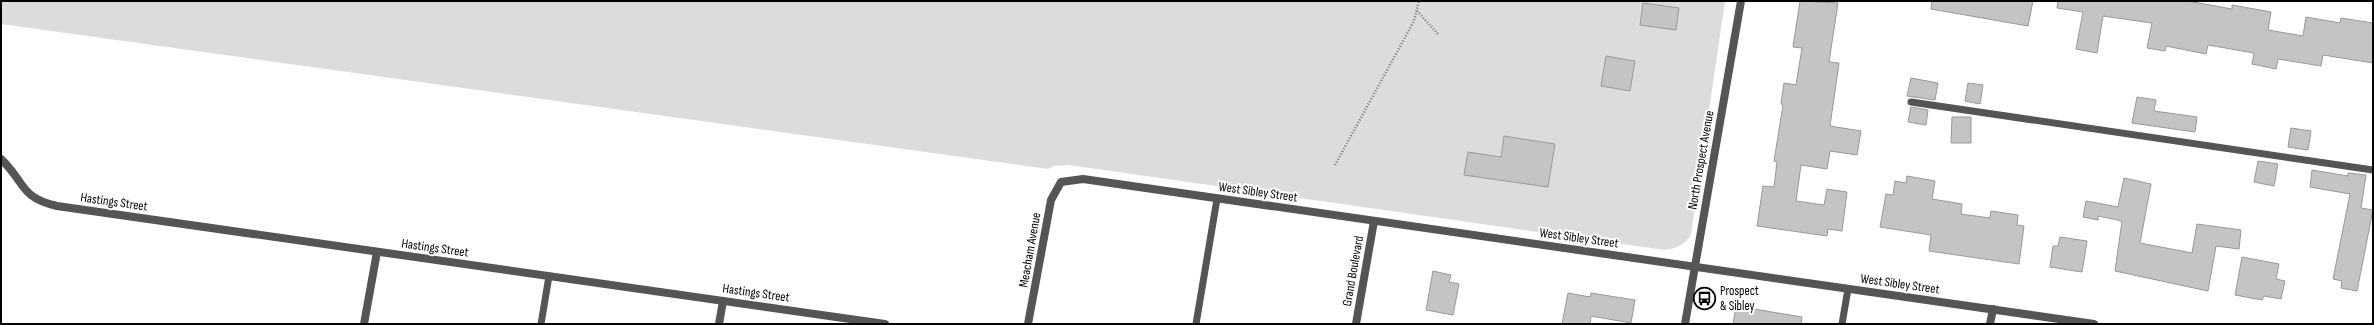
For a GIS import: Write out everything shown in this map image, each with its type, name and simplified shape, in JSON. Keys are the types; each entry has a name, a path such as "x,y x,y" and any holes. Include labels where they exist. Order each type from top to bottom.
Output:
{"street":[{"name":"North Prospect Avenue","path":"1685,324 1741,1"},
{"name":"Hastings Street","path":"1,159 30,195 45,203 885,324"},
{"name":"West Sibley Street","path":"1061,182 1083,179 2094,324"},
{"name":"Meacham Avenue","path":"1028,324 1051,200 1061,182"},
{"name":"Grand Boulevard","path":"1356,324 1374,221"},
{"path":"364,324 377,252"},
{"path":"719,324 723,301"},
{"path":"1990,324 1993,309"}],"lane":[{"path":"1911,102 2373,170"},
{"path":"1196,324 1217,198"},
{"path":"541,324 549,276"},
{"path":"1842,324 1848,288"}],"path":[{"path":"1335,165 1417,12 1419,1"},
{"path":"1417,12 1438,34"}],"shaded area":[{"path":"1,1 1725,1 1691,234 1686,241 1680,245 1665,250 1069,165 1053,166 1048,169 1,24"}],"building":[{"path":"1800,1 1838,3 1829,62 1839,63 1830,126 1861,131 1857,155 1830,151 1827,169 1801,165 1796,201 1824,205 1827,189 1847,192 1842,231 1828,229 1827,236 1757,226 1763,186 1774,187 1777,162 1774,161 1783,105 1781,104 1784,83 1796,85 1802,48 1793,47"},
{"path":"1932,1 2033,1 2028,26 1931,9"},
{"path":"2058,1 2188,1 2232,9 2232,5 2271,12 2268,30 2303,36 2306,17 2340,23 2341,18 2373,23 2373,63 2323,55 2321,66 2278,59 2276,69 2252,64 2254,53 2208,45 2206,54 2166,46 2165,51 2147,48 2152,23 2103,16 2097,53 2076,49 2083,12 2057,8"},
{"path":"1643,3 1679,8 1676,30 1640,25"},
{"path":"1606,56 1635,61 1630,91 1601,86"},
{"path":"1911,78 1938,83 1935,100 1907,96"},
{"path":"1968,83 1983,85 1980,104 1965,101"},
{"path":"2137,97 2156,100 2154,111 2197,117 2195,132 2132,123"},
{"path":"1911,107 1928,110 1926,125 1908,122"},
{"path":"1952,117 1971,117 1971,143 1951,143"},
{"path":"2291,128 2311,131 2308,150 2288,147"},
{"path":"1504,136 1555,144 1548,187 1464,175 1468,152 1501,157"},
{"path":"2258,161 2278,164 2274,186 2254,182"},
{"path":"2312,170 2348,176 2348,173 2366,175 2361,208 2373,210 2357,291 2341,288 2342,281 2333,279 2350,194 2310,187"},
{"path":"1907,176 1935,181 1932,199 1962,204 1961,214 1990,218 1991,211 2018,215 2017,225 2024,226 2019,264 1929,251 1931,235 1880,227 1886,194 1893,195 1895,181 1906,183"},
{"path":"2124,178 2151,184 2140,243 2192,253 2197,224 2241,230 2239,249 2216,246 2208,291 2115,271 2122,221 2098,216 2098,220 2083,217 2086,201 2118,207"},
{"path":"2060,237 2087,241 2082,272 2050,267 2053,246 2058,246"},
{"path":"2242,257 2279,264 2276,279 2285,281 2281,299 2264,296 2262,300 2235,295"},
{"path":"1433,271 1451,275 1449,282 1459,284 1453,315 1426,310"},
{"path":"1568,293 1590,297 1591,293 1635,300 1631,323 1591,316 1590,324 1562,324"},
{"path":"1736,306 1802,317 1801,324 1733,324"}],"place":[{"name":"Prospect & Sibley","path":"1705,298"}]}
